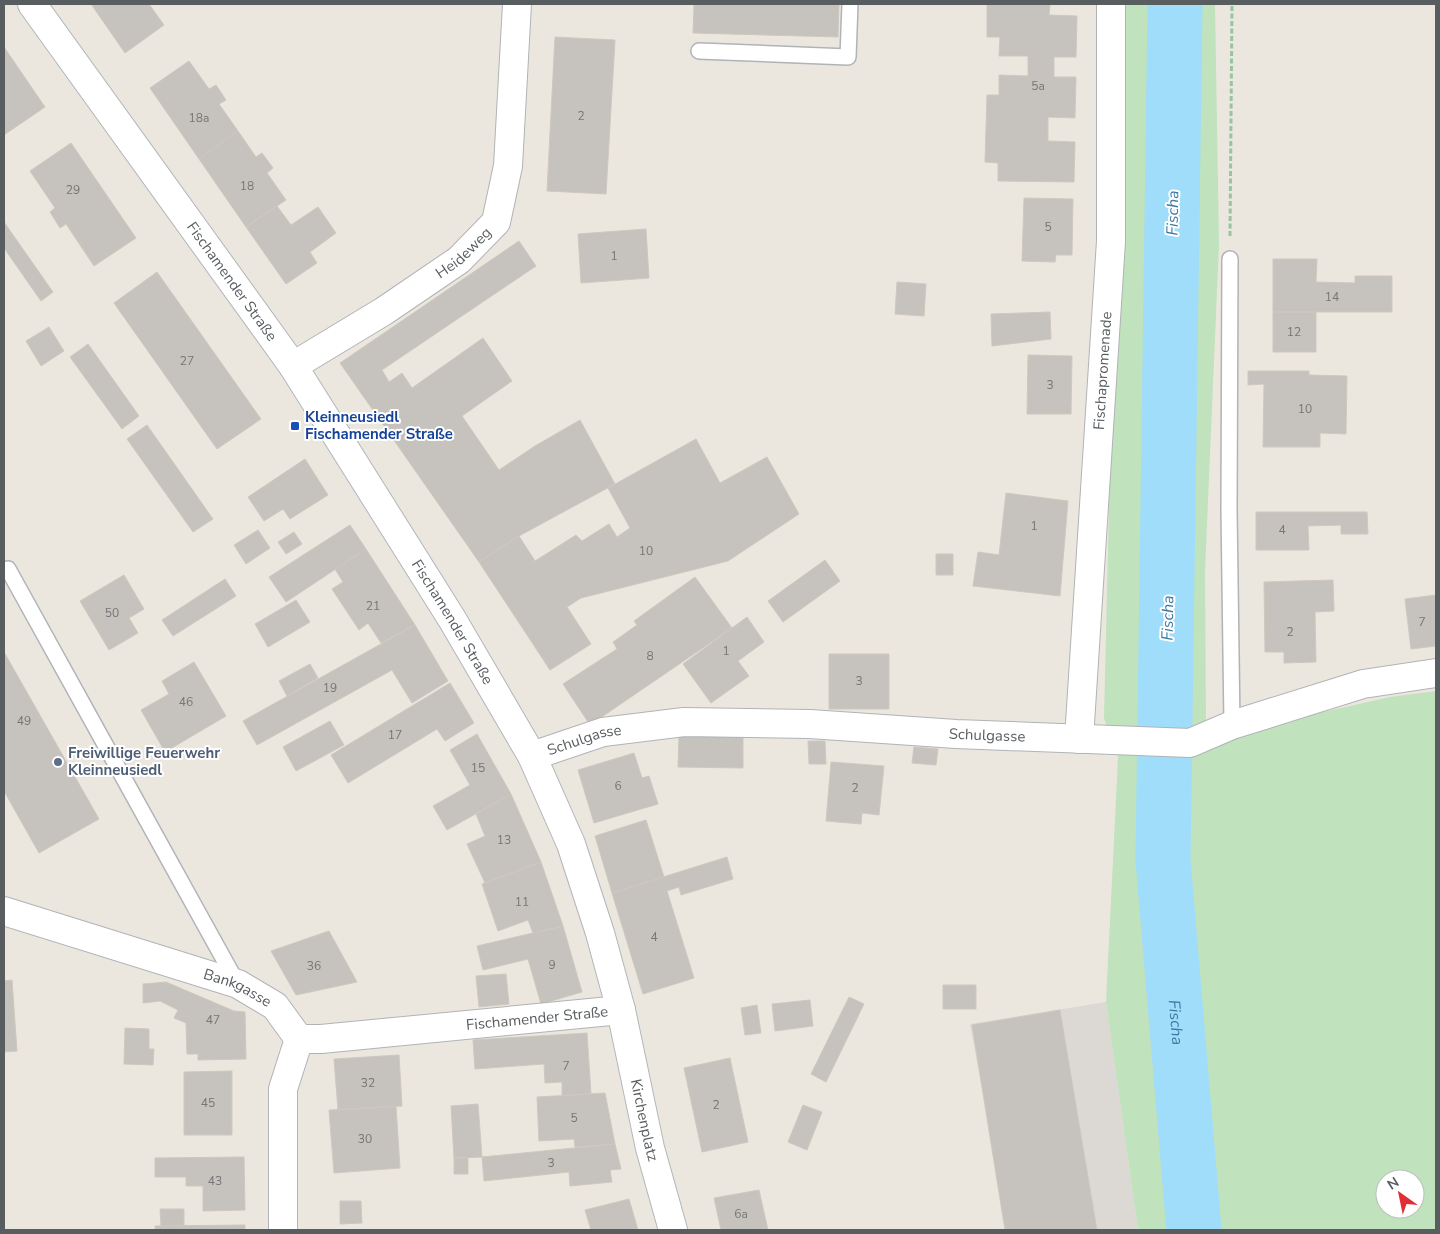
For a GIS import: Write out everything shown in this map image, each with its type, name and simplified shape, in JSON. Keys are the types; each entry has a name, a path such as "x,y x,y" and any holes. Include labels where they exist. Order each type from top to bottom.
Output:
{"street":[{"name":"Fischamender Straße","path":"32,4 293,366 452,619 532,756 571,844 600,933 621,1010 321,1040 299,1039"},
{"name":"Heideweg","path":"293,366 384,312 459,260 496,222 508,166 517,4"},
{"name":"Fischapromenade","path":"1079,739 1111,241 1111,4"},
{"name":"Schulgasse","path":"532,756 603,732 684,722 810,724 1079,739 1190,743 1232,725 1363,684 1436,673"},
{"name":"Bankgasse","path":"4,911 238,984 275,1006 299,1039"},
{"name":"Kirchenplatz","path":"621,1010 650,1148 674,1230"},
{"path":"283,1230 283,1089 299,1039"}],"lane":[{"path":"699,51 848,58 850,4"},
{"path":"1230,259 1229,509 1232,725"},
{"path":"8,569 238,984"}],"path":[{"path":"1230,259 1232,4"}],"shaded area":[{"path":"1106,1002 1138,1230 1008,1230 970,1024"}],"green space":[{"path":"1121,4 1215,4 1219,245 1205,571 1206,732 1217,736 1390,697 1436,691 1436,1230 1138,1230 1106,1002 1118,758 1104,718"}],"building":[{"path":"91,4 149,4 164,25 125,53"},
{"path":"694,4 839,4 838,37 693,33"},
{"path":"987,4 1050,4 1049,15 1077,16 1076,57 1054,57 1054,77 1076,77 1075,118 1048,117 1048,141 1075,142 1074,182 998,181 998,163 985,162 987,95 999,95 999,75 1028,76 1028,56 999,56 1000,37 987,37"},
{"path":"555,37 615,40 606,194 547,191"},
{"path":"4,47 45,107 4,135"},
{"path":"189,61 209,89 216,85 226,100 219,104 238,131 199,159 150,88"},
{"path":"238,131 256,157 262,153 273,168 267,173 286,200 246,227 199,159"},
{"path":"71,143 136,238 94,266 66,224 60,228 50,212 55,208 30,171"},
{"path":"1024,198 1073,199 1072,255 1056,255 1055,262 1022,261"},
{"path":"277,206 291,225 318,207 336,233 310,252 317,263 286,284 246,227"},
{"path":"4,222 53,292 41,301 4,248"},
{"path":"646,229 649,278 581,283 578,234"},
{"path":"519,241 536,266 382,370 389,382 402,373 412,388 483,338 512,381 462,416 499,470 535,446 580,420 615,484 519,536 479,562 340,363"},
{"path":"1273,259 1317,259 1316,282 1355,283 1355,276 1392,276 1392,312 1273,312"},
{"path":"157,272 261,419 217,449 114,303"},
{"path":"897,282 926,284 924,316 895,314"},
{"path":"1050,312 1051,339 992,346 991,314"},
{"path":"1273,312 1316,312 1316,352 1273,352"},
{"path":"49,327 64,351 41,366 26,341"},
{"path":"88,344 139,416 122,429 70,357"},
{"path":"1028,355 1072,356 1071,414 1027,414"},
{"path":"1248,371 1309,371 1309,375 1347,376 1346,434 1320,433 1320,447 1263,447 1264,384 1248,385"},
{"path":"147,425 213,519 193,532 127,439"},
{"path":"696,439 720,483 767,457 799,514 728,561 581,598 567,607 591,644 550,670 479,562 519,536 535,561 576,535 582,541 609,524 617,537 630,528 608,488"},
{"path":"305,459 328,495 290,519 283,509 264,521 248,497"},
{"path":"1006,493 1068,501 1060,596 973,586 978,552 999,555"},
{"path":"1256,512 1367,512 1368,534 1341,534 1341,525 1308,526 1309,550 1256,550"},
{"path":"350,525 366,549 286,602 269,577"},
{"path":"258,530 270,548 246,564 234,545"},
{"path":"294,532 302,544 286,554 278,542"},
{"path":"366,549 415,625 381,643 368,623 359,630 332,589 343,582 335,569"},
{"path":"936,554 953,554 953,575 936,575"},
{"path":"825,560 840,581 783,622 768,601"},
{"path":"124,575 144,609 129,618 138,633 109,650 80,601"},
{"path":"695,577 732,628 590,725 563,684 617,649 613,642 637,625 634,621"},
{"path":"225,579 236,596 173,636 162,620"},
{"path":"1333,580 1334,611 1315,612 1316,662 1284,663 1284,652 1265,652 1264,582"},
{"path":"1436,595 1436,646 1411,649 1405,599"},
{"path":"296,600 310,622 268,647 255,624"},
{"path":"747,617 764,642 738,661 749,676 711,703 683,664"},
{"path":"415,625 448,681 412,703 392,670 257,745 243,721"},
{"path":"4,652 99,819 39,853 4,791"},
{"path":"829,654 889,654 889,709 829,709"},
{"path":"194,662 226,716 165,752 141,710 169,694 162,681"},
{"path":"310,664 318,678 287,696 279,681"},
{"path":"450,683 474,723 445,741 437,729 348,783 331,755"},
{"path":"330,721 344,745 296,771 283,747"},
{"path":"477,734 511,794 447,830 433,806 470,785 450,750"},
{"path":"679,734 743,735 743,768 678,767"},
{"path":"808,741 825,741 826,764 809,764"},
{"path":"914,747 938,749 936,765 912,763"},
{"path":"634,753 642,778 649,776 658,804 594,823 578,770"},
{"path":"831,762 884,766 879,815 862,813 861,824 826,821"},
{"path":"511,794 541,862 485,883 467,844 485,836 476,814"},
{"path":"646,820 664,877 612,893 595,836"},
{"path":"727,857 733,879 681,895 679,887 667,891 694,978 643,994 612,893"},
{"path":"541,862 563,926 533,933 528,920 498,931 482,884"},
{"path":"563,926 582,992 541,1004 528,959 483,970 477,946"},
{"path":"329,931 357,982 296,995 271,951"},
{"path":"506,974 509,1004 479,1007 476,976"},
{"path":"12,980 17,1051 4,1052 4,981"},
{"path":"166,982 234,1011 245,1012 246,1059 198,1060 198,1054 187,1054 186,1023 174,1018 178,1010 160,1001 143,1003 143,984"},
{"path":"943,985 976,985 976,1009 943,1009"},
{"path":"849,997 864,1004 826,1082 811,1074"},
{"path":"810,1000 813,1026 775,1031 772,1004"},
{"path":"757,1005 761,1033 745,1035 741,1008"},
{"path":"1060,1010 1097,1230 1005,1230 972,1025"},
{"path":"125,1028 149,1029 149,1049 154,1049 153,1065 124,1064"},
{"path":"587,1033 591,1094 562,1096 562,1082 545,1083 544,1064 475,1069 473,1040"},
{"path":"399,1055 402,1106 338,1110 334,1059"},
{"path":"730,1058 748,1142 702,1152 684,1068"},
{"path":"232,1071 232,1135 184,1135 184,1072"},
{"path":"605,1093 615,1144 575,1147 574,1139 539,1141 537,1097"},
{"path":"478,1104 482,1157 454,1158 451,1106"},
{"path":"803,1105 822,1112 807,1150 788,1142"},
{"path":"396,1106 400,1168 334,1173 329,1110"},
{"path":"615,1144 621,1169 610,1170 612,1182 570,1186 569,1172 484,1181 482,1157"},
{"path":"244,1157 245,1210 203,1211 203,1186 186,1186 186,1177 155,1177 155,1158"},
{"path":"454,1158 468,1158 468,1174 454,1174"},
{"path":"759,1190 768,1230 721,1230 714,1198"},
{"path":"629,1199 638,1230 591,1230 585,1210"},
{"path":"340,1201 361,1201 362,1223 340,1224"},
{"path":"160,1209 184,1209 184,1225 161,1226"},
{"path":"245,1225 245,1230 155,1230 155,1226"}],"waterway":[{"name":"Fischa","path":"1175,4 1163,860 1194,1230"}],"place":[{"name":"Kleinneusiedl Fischamender Straße","path":"295,426"},
{"name":"Freiwillige Feuerwehr Kleinneusiedl","path":"58,762"}]}
